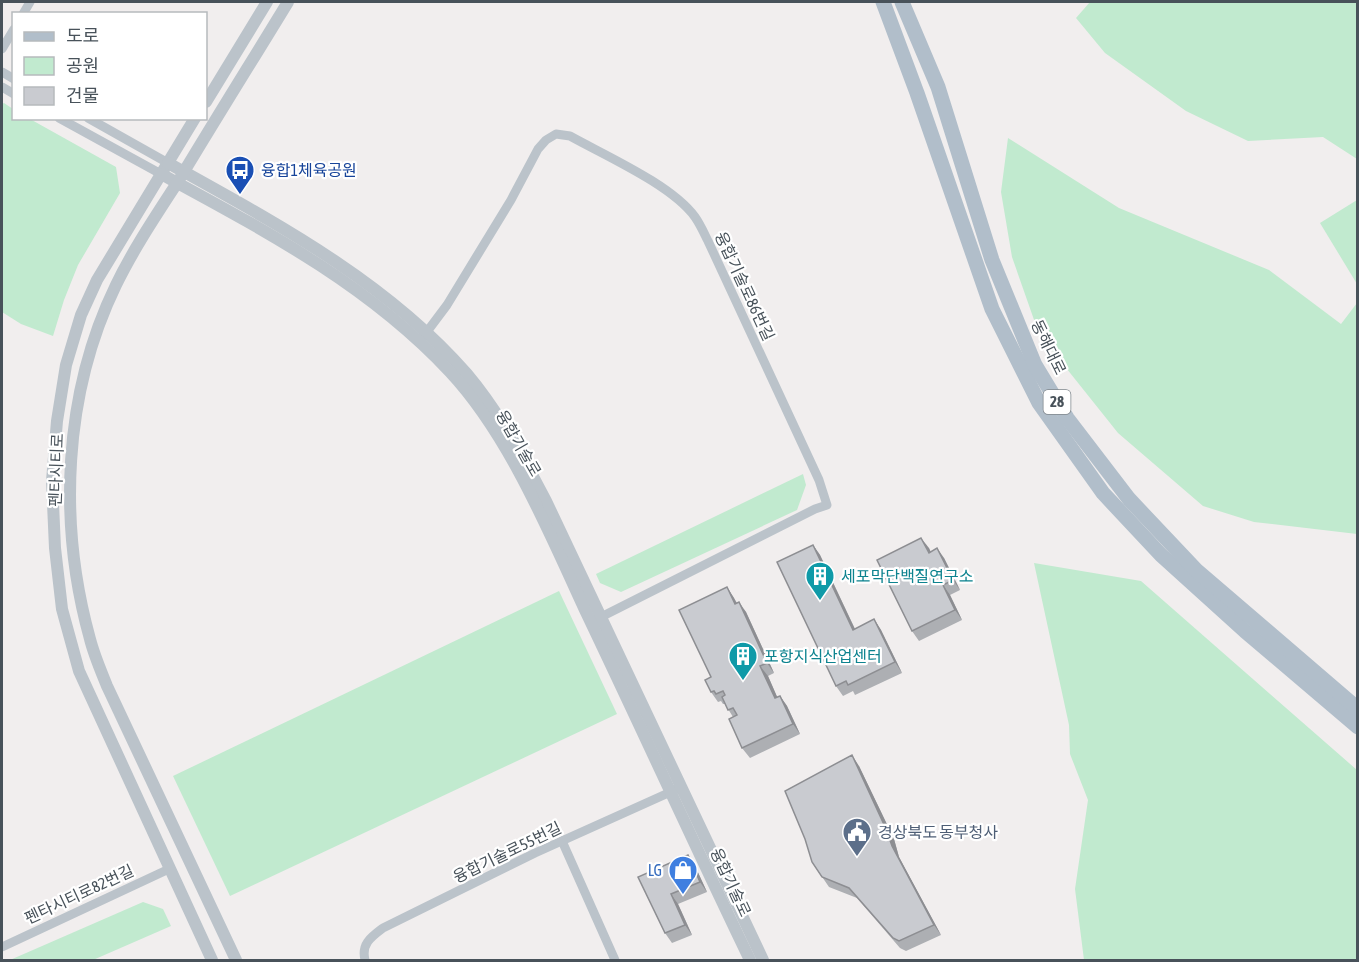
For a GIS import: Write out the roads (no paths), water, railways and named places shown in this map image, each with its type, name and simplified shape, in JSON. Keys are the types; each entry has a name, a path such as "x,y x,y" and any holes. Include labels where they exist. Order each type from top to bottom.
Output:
{"main road":[{"path":"882,2 917,93 992,309 1039,403 1103,493 1161,555 1245,632 1358,727"},
{"name":"동해대로","path":"902,2 938,87 992,260 1035,365 1067,418 1129,499 1196,570 1358,709"}],"street":[{"path":"207,100 267,2"},
{"name":"펜타시티로","path":"236,960 107,686 90,641 80,596 71,536 70,485 74,425 82,379 97,332 116,286 141,241 288,2"},
{"path":"2,49 12,32"},
{"name":"융합기술로","path":"63,120 165,168"},
{"name":"융합기술로","path":"91,120 180,177 264,217 344,267 401,310 423,337 483,413 506,449 596,620 676,789 763,960"},
{"name":"펜타시티로","path":"194,120 97,280 81,315 66,365 57,422 52,481 55,548 62,609 79,671 212,960"},
{"name":"융합기술로86번길","path":"423,337 447,305 511,200 538,149 556,134 570,136 665,189 694,216 711,247 819,480 827,505 596,620"},
{"name":"융합기술로","path":"676,789 750,960"},
{"name":"융합기술로55번길","path":"365,960 365,945 369,938 383,928 562,841 676,789"},
{"path":"562,841 615,960"},
{"path":"169,868 188,860"},
{"name":"펜타시티로82번길","path":"2,947 169,868"}],"place":[{"name":"융합1체육공원","path":"240,196"},
{"name":"세포막단백질연구소","path":"820,602"},
{"name":"포항지식산업센터","path":"743,682"},
{"name":"경상북도 동부청사","path":"857,858"},
{"name":"LG","path":"683,896"}]}
